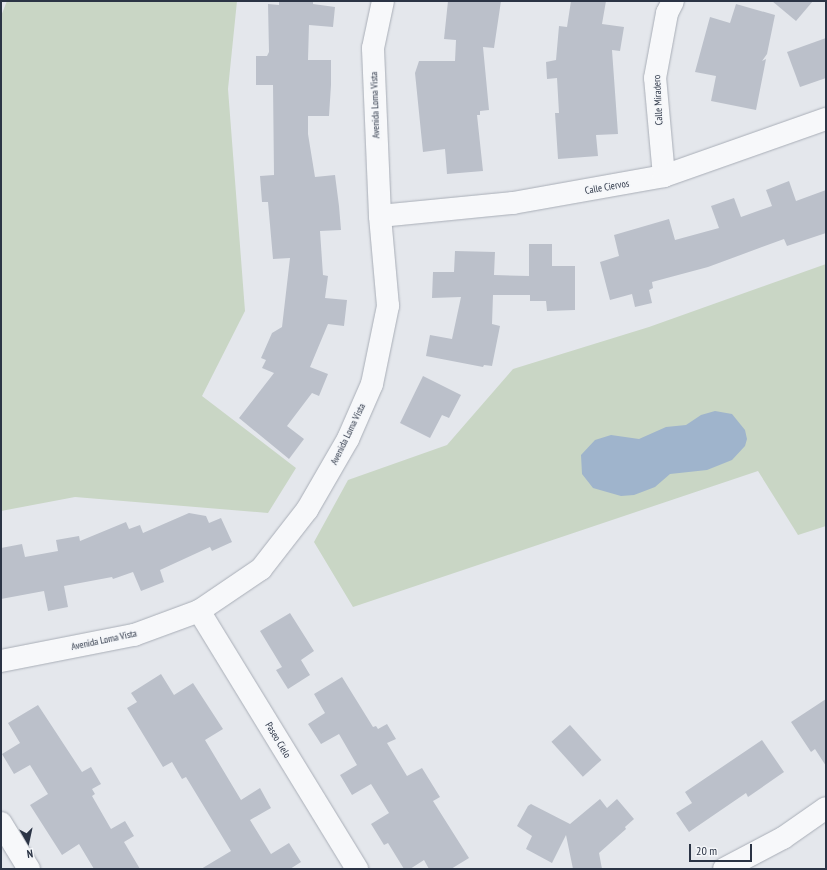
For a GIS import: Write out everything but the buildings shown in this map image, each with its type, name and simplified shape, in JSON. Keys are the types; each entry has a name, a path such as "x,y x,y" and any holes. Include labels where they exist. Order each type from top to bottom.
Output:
{"street":[{"name":"Avenida Loma Vista","path":"1,661 134,635 199,611 261,568 307,510 348,439 372,384 388,306 380,216 373,48 383,1"},
{"name":"Calle Miradero","path":"664,176 655,78 667,13 673,1"},
{"name":"Calle Ciervos","path":"380,216 513,204 664,176 826,119"},
{"name":"Paseo Cielo","path":"199,611 357,869"},
{"path":"724,869 783,838 826,808"},
{"path":"1,823 29,869"}],"green space":[{"path":"7,1 237,1 228,89 245,311 202,396 296,468 268,513 75,497 1,511 1,16"},
{"path":"826,264 826,526 798,535 758,471 353,607 314,542 348,480 447,445 513,369 649,327"}],"water":[{"path":"715,411 732,414 745,430 747,439 745,446 732,460 707,470 670,474 655,487 634,495 621,496 593,488 582,474 581,455 595,440 611,435 639,439 666,427 686,425 701,415"}]}
